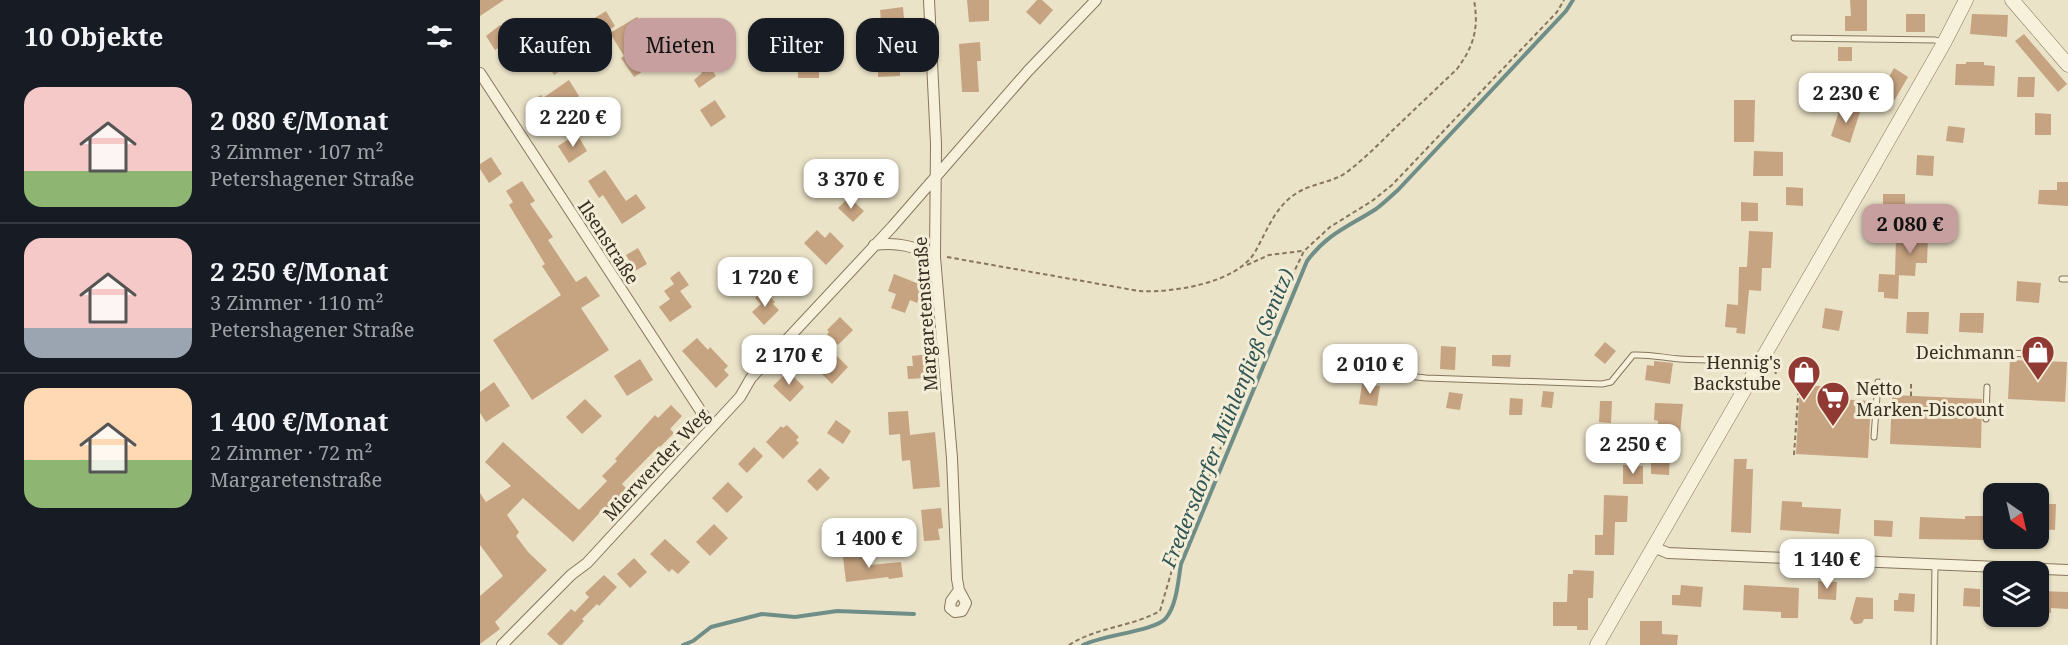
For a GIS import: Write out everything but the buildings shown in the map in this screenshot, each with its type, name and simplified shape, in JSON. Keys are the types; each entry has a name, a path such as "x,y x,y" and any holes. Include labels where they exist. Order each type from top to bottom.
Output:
{"street":[{"name":"Margaretenstraße","path":"928,0 936,177 935,257 952,458 959,590"},
{"name":"Mierwerder Weg","path":"502,645 571,574 587,563 740,397 751,378 936,177 1028,71 1096,0"},
{"path":"1597,645 1944,43 1966,0"},
{"path":"2012,0 2068,65"},
{"name":"Ilsenstraße","path":"480,73 638,318 704,416 714,425"},
{"path":"874,245 904,244 935,257"},
{"path":"1653,547 1668,553 2068,570"}],"lane":[{"path":"1794,38 1935,40 1944,43"},
{"path":"1999,353 2038,354"},
{"path":"1390,374 1426,378 1602,384 1611,382 1633,355 1642,354 1694,360 1725,360 1737,362 1755,371"},
{"path":"1874,436 1878,382"},
{"path":"1986,419 1987,387"},
{"path":"1934,645 1935,564"}],"path":[{"path":"1245,266 1255,254 1272,219 1285,202 1298,192 1346,173 1368,155 1457,69 1468,53 1475,33 1477,17 1474,0"},
{"path":"1069,645 1098,631 1134,623 1160,611 1174,563 1282,297 1304,250 1330,227 1372,201 1392,185 1557,12 1564,0"},
{"path":"935,257 946,256 1139,291 1158,292 1209,282 1234,273 1269,255 1304,250"},
{"path":"1794,455 1799,384 1806,385 1806,378"},
{"path":"1911,383 1911,396"}],"waterway":[{"name":"Fredersdorfer Mühlenfließ (Senitz)","path":"1083,645 1151,626 1166,618 1170,612 1181,564 1307,261 1331,237 1376,209 1398,190 1566,11 1573,0"},
{"path":"683,645 693,641 711,627 762,614 795,617 837,611 914,614"}],"place":[{"name":"Deichmann","path":"2038,381"},
{"name":"Hennig's Backstube","path":"1804,401"},
{"name":"Netto Marken-Discount","path":"1833,427"}]}
